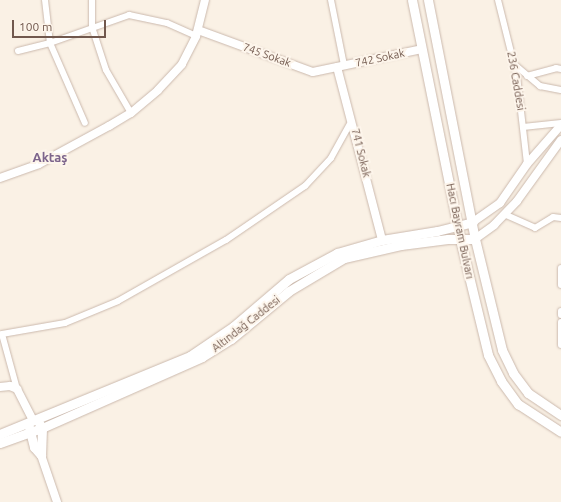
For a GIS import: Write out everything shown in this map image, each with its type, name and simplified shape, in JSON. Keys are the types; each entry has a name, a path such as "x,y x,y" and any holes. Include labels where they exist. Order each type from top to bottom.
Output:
{"main road":[{"name":"Hacı Bayram Bulvarı","path":"412,0 460,239 488,355 500,381 518,404 561,432"},
{"name":"Hacı Bayram Bulvarı","path":"428,0 473,222 475,239 502,350 510,368 528,393 561,415"},
{"name":"Altındağ Caddesi","path":"0,434 32,420 80,403 190,356 230,330 276,289 304,270 348,249 382,240 473,222"},
{"name":"Altındağ Caddesi","path":"0,443 42,428 206,355 231,339 289,291 344,258 401,245 460,239 475,239"},
{"path":"32,420 42,428 41,455 34,447 30,432 32,420"}],"street":[{"path":"45,0 50,43 85,123"},
{"path":"92,0 92,27 106,70 131,113"},
{"path":"0,178 43,162 131,113 176,71 197,33 205,0"},
{"path":"331,0 340,66"},
{"name":"236 Caddesi","path":"498,0 514,64 527,164"},
{"name":"745 Sokak","path":"18,50 50,43 92,27 129,16 167,23 313,72 340,66"},
{"name":"742 Sokak","path":"340,66 422,49"},
{"path":"514,64 540,86 561,90"},
{"name":"741 Sokak","path":"340,66 382,240"},
{"path":"527,76 556,68 561,70"},
{"path":"473,222 500,203 527,164 561,124"},
{"path":"523,127 561,124"},
{"path":"32,420 16,388 2,334 65,323 118,301 226,240 305,186 331,158 348,125"},
{"path":"475,239 517,201 561,140"},
{"path":"504,214 535,228 553,217 561,218"},
{"path":"561,268 561,285"},
{"path":"561,322 561,345"},
{"path":"0,387 10,386 16,388"},
{"path":"41,455 57,502"}],"district":[{"name":"Aktaş","path":"50,157"}]}
